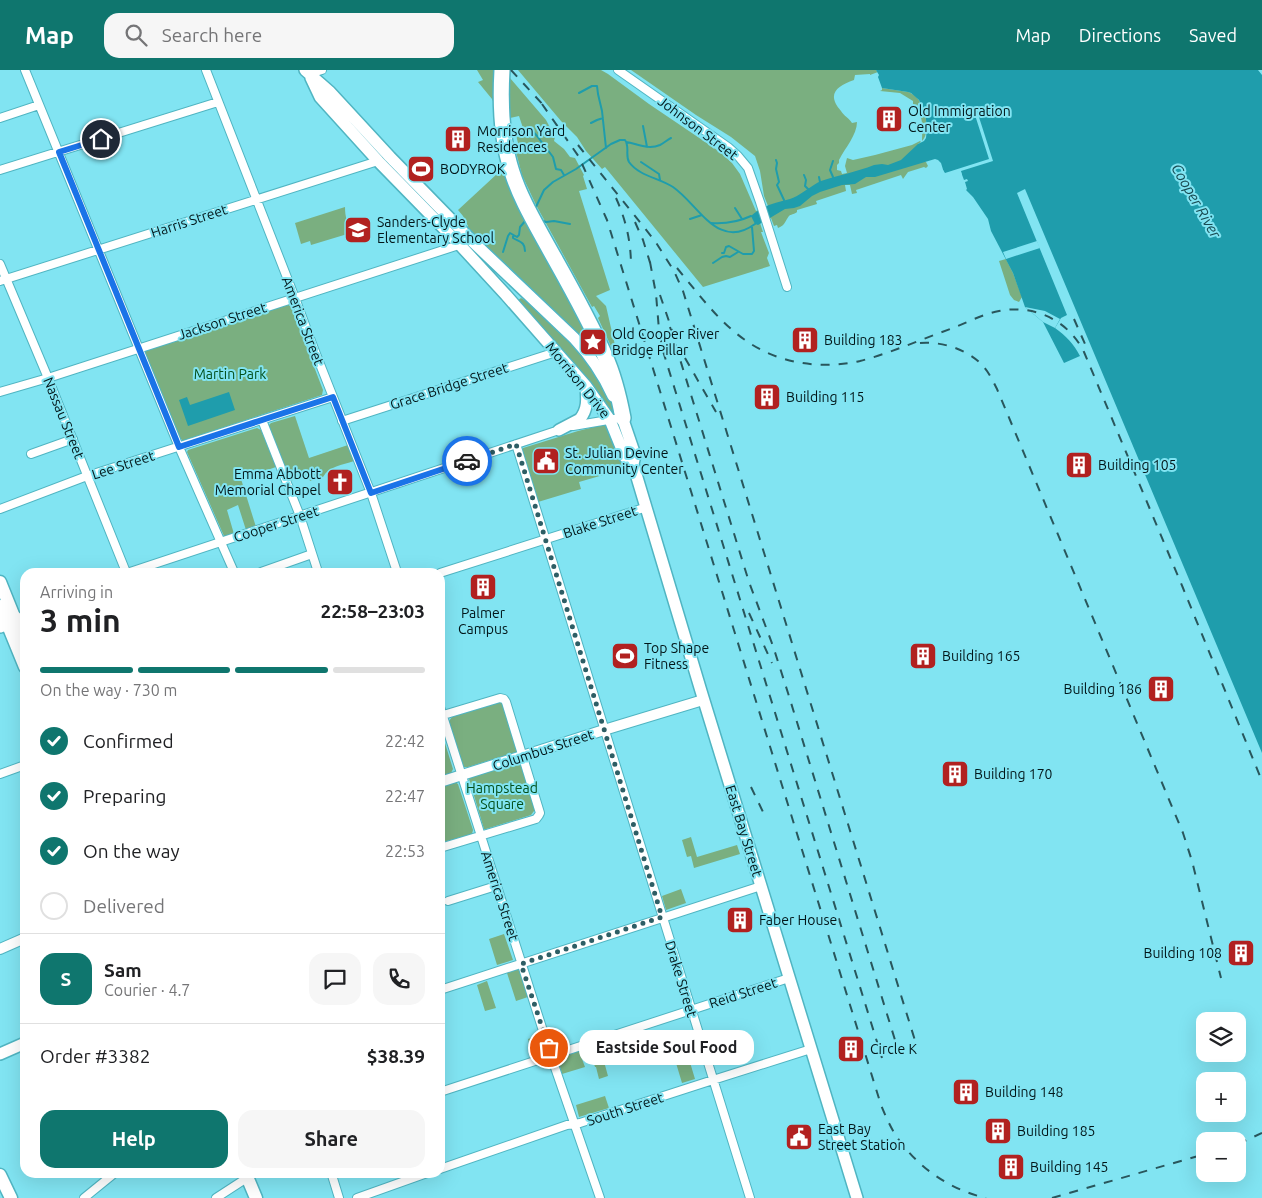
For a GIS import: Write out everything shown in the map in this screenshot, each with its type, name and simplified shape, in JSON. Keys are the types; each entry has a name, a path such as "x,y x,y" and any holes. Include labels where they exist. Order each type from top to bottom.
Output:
{"highway":[{"path":"502,70 503,136 512,173 527,208 593,329 606,357 616,386 617,419"}],"main road":[{"name":"Morrison Drive","path":"307,72 320,97 378,161 460,245 617,419"},
{"name":"Morrison Drive","path":"307,72 330,92 472,241 559,322 588,353 601,372 617,419 635,455 633,464"},
{"path":"559,430 583,416 587,406 586,386"},
{"name":"East Bay Street","path":"633,464 703,700 857,1198"},
{"path":"0,582 7,622 20,638"},
{"path":"0,606 20,654"},
{"path":"0,1054 20,1044"},
{"path":"250,1178 256,1198"},
{"path":"2,1182 11,1198"}],"street":[{"path":"25,70 179,447 232,568"},
{"name":"America Street","path":"206,70 371,493 396,568"},
{"path":"307,72 322,70"},
{"name":"Johnson Street","path":"618,70 728,147 748,168 787,287"},
{"path":"0,170 218,102"},
{"path":"0,118 39,105"},
{"name":"Harris Street","path":"3,280 378,161"},
{"name":"Jackson Street","path":"0,392 472,241"},
{"name":"Nassau Street","path":"0,264 3,280 48,378 124,568"},
{"name":"Grace Bridge Street","path":"342,421 556,352"},
{"name":"Lee Street","path":"0,509 87,476 333,397"},
{"name":"Cooper Street","path":"142,568 559,430 617,419"},
{"path":"262,420 300,516 317,568"},
{"path":"31,454 72,439"},
{"name":"Drake Street","path":"516,444 750,1198"},
{"name":"Blake Street","path":"445,572 646,507"},
{"path":"272,568 312,554"},
{"path":"445,715 500,698 504,699 539,810 539,815 536,819 445,846"},
{"name":"Columbus Street","path":"445,780 703,700"},
{"name":"America Street","path":"445,728 551,1056 600,1198"},
{"path":"0,774 20,766"},
{"path":"448,901 496,886"},
{"path":"445,988 761,886"},
{"path":"0,949 20,940"},
{"name":"Reid Street","path":"445,1090 789,978"},
{"name":"South Street","path":"445,1167 567,1125 580,1123 811,1049"},
{"path":"84,1198 109,1178"},
{"path":"216,1198 244,1178"},
{"path":"333,1178 339,1198"},
{"path":"357,1198 413,1178"}],"green space":[{"path":"477,70 497,70 494,104 478,82 483,80"},
{"path":"518,70 601,70 608,74 720,152 732,163 740,174 756,211 768,206 755,156 731,137 631,70 876,70 878,72 870,75 855,75 854,80 838,88 834,95 834,100 842,113 852,123 857,122 853,137 839,160 837,170 841,171 842,174 847,173 845,166 847,158 853,160 875,155 920,141 918,144 924,162 928,166 908,172 903,179 901,175 856,190 857,193 852,194 850,185 845,185 846,191 816,201 817,204 797,210 797,212 790,215 781,227 774,226 771,218 760,223 763,232 761,232 769,253 767,258 770,266 703,287 605,167 602,169 586,151 577,137"},
{"path":"510,78 546,120 555,137 554,141 570,157 575,158 584,175 587,189 579,191 610,290 596,296 606,306 617,354 615,355 598,318 600,316 594,306 592,307 536,205 522,175 516,152 519,147 516,135 523,128 519,116 510,118"},
{"path":"882,88 908,92 919,100 924,110 926,122 926,133 922,141 921,118 913,106 913,101 900,93 880,91"},
{"path":"503,166 598,354 466,229 468,226 458,210 498,173"},
{"path":"345,207 347,220 354,232 311,245 310,241 301,244 295,223"},
{"path":"1006,259 1022,297 1019,302 1010,295 999,261"},
{"path":"521,298 555,324 584,357 612,402 617,414 614,417 517,301"},
{"name":"Martin Park","path":"289,305 323,390 322,395 182,440 145,351"},
{"path":"295,416 309,458 348,445 354,461 332,468 323,477 310,481 308,475 290,481 269,425"},
{"path":"606,425 612,431 624,469 579,482 581,489 538,502 523,448"},
{"path":"257,428 261,430 276,467 241,479 256,527 246,530 238,505 227,510 234,534 224,536 187,452 188,450"},
{"path":"499,702 502,703 517,750 516,752 464,767 449,721 452,717"},
{"path":"445,743 453,769 451,773 445,775"},
{"name":"Hampstead Square","path":"520,763 534,811 531,815 484,829 470,777"},
{"path":"455,782 458,784 473,830 472,834 445,842 445,785"},
{"path":"691,837 697,857 737,845 740,854 694,868 691,856 687,857 682,840"},
{"path":"681,889 686,903 666,910 662,896"},
{"path":"504,934 513,960 497,965 489,939"},
{"path":"517,969 520,971 528,997 516,1001 507,973"},
{"path":"487,981 496,1008 485,1011 477,985"},
{"path":"540,1035 545,1053 533,1058 528,1039"},
{"path":"600,1047 608,1076 599,1079 590,1050"},
{"path":"579,1051 585,1067 562,1074 558,1059"},
{"path":"689,1059 695,1079 682,1083 676,1063"},
{"path":"605,1096 609,1108 579,1117 576,1105"}],"water":[{"name":"Cooper River","path":"876,70 1258,70 1262,75 1262,753 1025,189 1017,193 1067,315 1061,318 1055,328 1069,340 1080,356 1064,363 1043,322 1025,307 1013,273 991,231 988,219 966,190 965,182 968,181 967,179 964,180 961,172 945,176 941,163 938,160 935,159 875,177 866,177 855,184 842,185 820,192 800,206 785,209 758,225 755,224 751,216 764,207 793,198 821,181 874,165 888,165 901,160 918,144 924,141 927,128 925,112 919,100 908,92 882,88"},
{"path":"229,392 235,410 188,426 179,400 187,397 190,405"}],"pier":[{"path":"978,114 993,161 961,171 962,175 944,178 942,170 945,173 989,159 975,115"},
{"path":"1037,241 1040,248 1006,259 1003,252"},
{"path":"1025,307 1045,311 1060,319 1055,328 1043,322"}],"waterway":[{"path":"579,93 592,86 597,86 606,148"},
{"path":"591,123 603,118"},
{"path":"643,126 647,147"},
{"path":"529,127 553,157 556,169 561,170 564,175"},
{"path":"626,142 651,147 660,145 671,138"},
{"path":"535,209 544,190 553,182 576,169 611,144 625,140 628,159 633,167 673,187 720,229 730,232 742,231 755,224"},
{"path":"776,160 779,182 777,185 784,200"},
{"path":"833,161 830,170 833,177"},
{"path":"641,162 659,174 660,180"},
{"path":"804,175 806,180 805,186 808,189"},
{"path":"819,177 820,182"},
{"path":"735,208 742,219"},
{"path":"690,219 702,215"},
{"path":"711,223 731,222 751,216"},
{"path":"503,252 510,233 517,237 520,227 526,220"},
{"path":"541,220 570,224"},
{"path":"722,253 729,246 743,254 752,254 754,251 752,227"},
{"path":"514,236 513,238 523,244 525,251"},
{"path":"713,263 722,257 730,257 738,252"}],"railway":[{"path":"511,70 547,109"},
{"path":"542,104 579,157 607,220 881,1105 896,1136 907,1150 927,1169 937,1177 961,1190 986,1198"},
{"path":"578,145 655,241 674,271 683,291 917,1047"},
{"path":"616,198 627,231 631,266"},
{"path":"635,222 652,269"},
{"path":"650,262 663,351 882,1058"},
{"path":"677,268 710,308 747,341 778,357 808,364 829,365 872,358 987,314 1012,309 1037,312 1049,317 1069,331 1084,352 1262,781"},
{"path":"660,295 673,333"},
{"path":"1074,319 1085,344"},
{"path":"670,327 749,582 788,693 899,1053"},
{"path":"920,343 939,344 966,353 981,364 997,389 1183,833 1192,861 1221,978"},
{"path":"685,358 716,412"},
{"path":"749,613 772,663"},
{"path":"751,787 765,816"},
{"path":"1246,1140 1262,1133"},
{"path":"1052,1198 1196,1157"}],"way so far":[{"path":"467,461 516,444 662,917 521,964 549,1048"}],"place":[{"name":"Old Immigration Center","path":"889,119"},
{"name":"Morrison Yard Residences","path":"458,139"},
{"name":"BODYROK","path":"421,169"},
{"name":"Sanders-Clyde Elementary School","path":"358,230"},
{"name":"Building 183","path":"805,340"},
{"name":"Old Cooper River Bridge Pillar","path":"593,342"},
{"name":"Building 115","path":"767,397"},
{"name":"St. Julian Devine Community Center","path":"546,461"},
{"name":"Building 105","path":"1079,465"},
{"name":"Emma Abbott Memorial Chapel","path":"340,482"},
{"name":"Palmer Campus","path":"483,587"},
{"name":"Top Shape Fitness","path":"625,656"},
{"name":"Building 165","path":"923,656"},
{"name":"Building 186","path":"1161,689"},
{"name":"Building 170","path":"955,774"},
{"name":"Faber House","path":"740,920"},
{"name":"Building 108","path":"1241,953"},
{"name":"Eastside Soul Food","path":"549,1048"},
{"name":"Circle K","path":"851,1049"},
{"name":"Building 148","path":"966,1092"},
{"name":"Building 185","path":"998,1131"},
{"name":"East Bay Street Station","path":"799,1137"},
{"name":"Building 145","path":"1011,1167"}],"route":[{"path":"101,139 59,152 179,447 333,397 371,493 467,461"}]}
